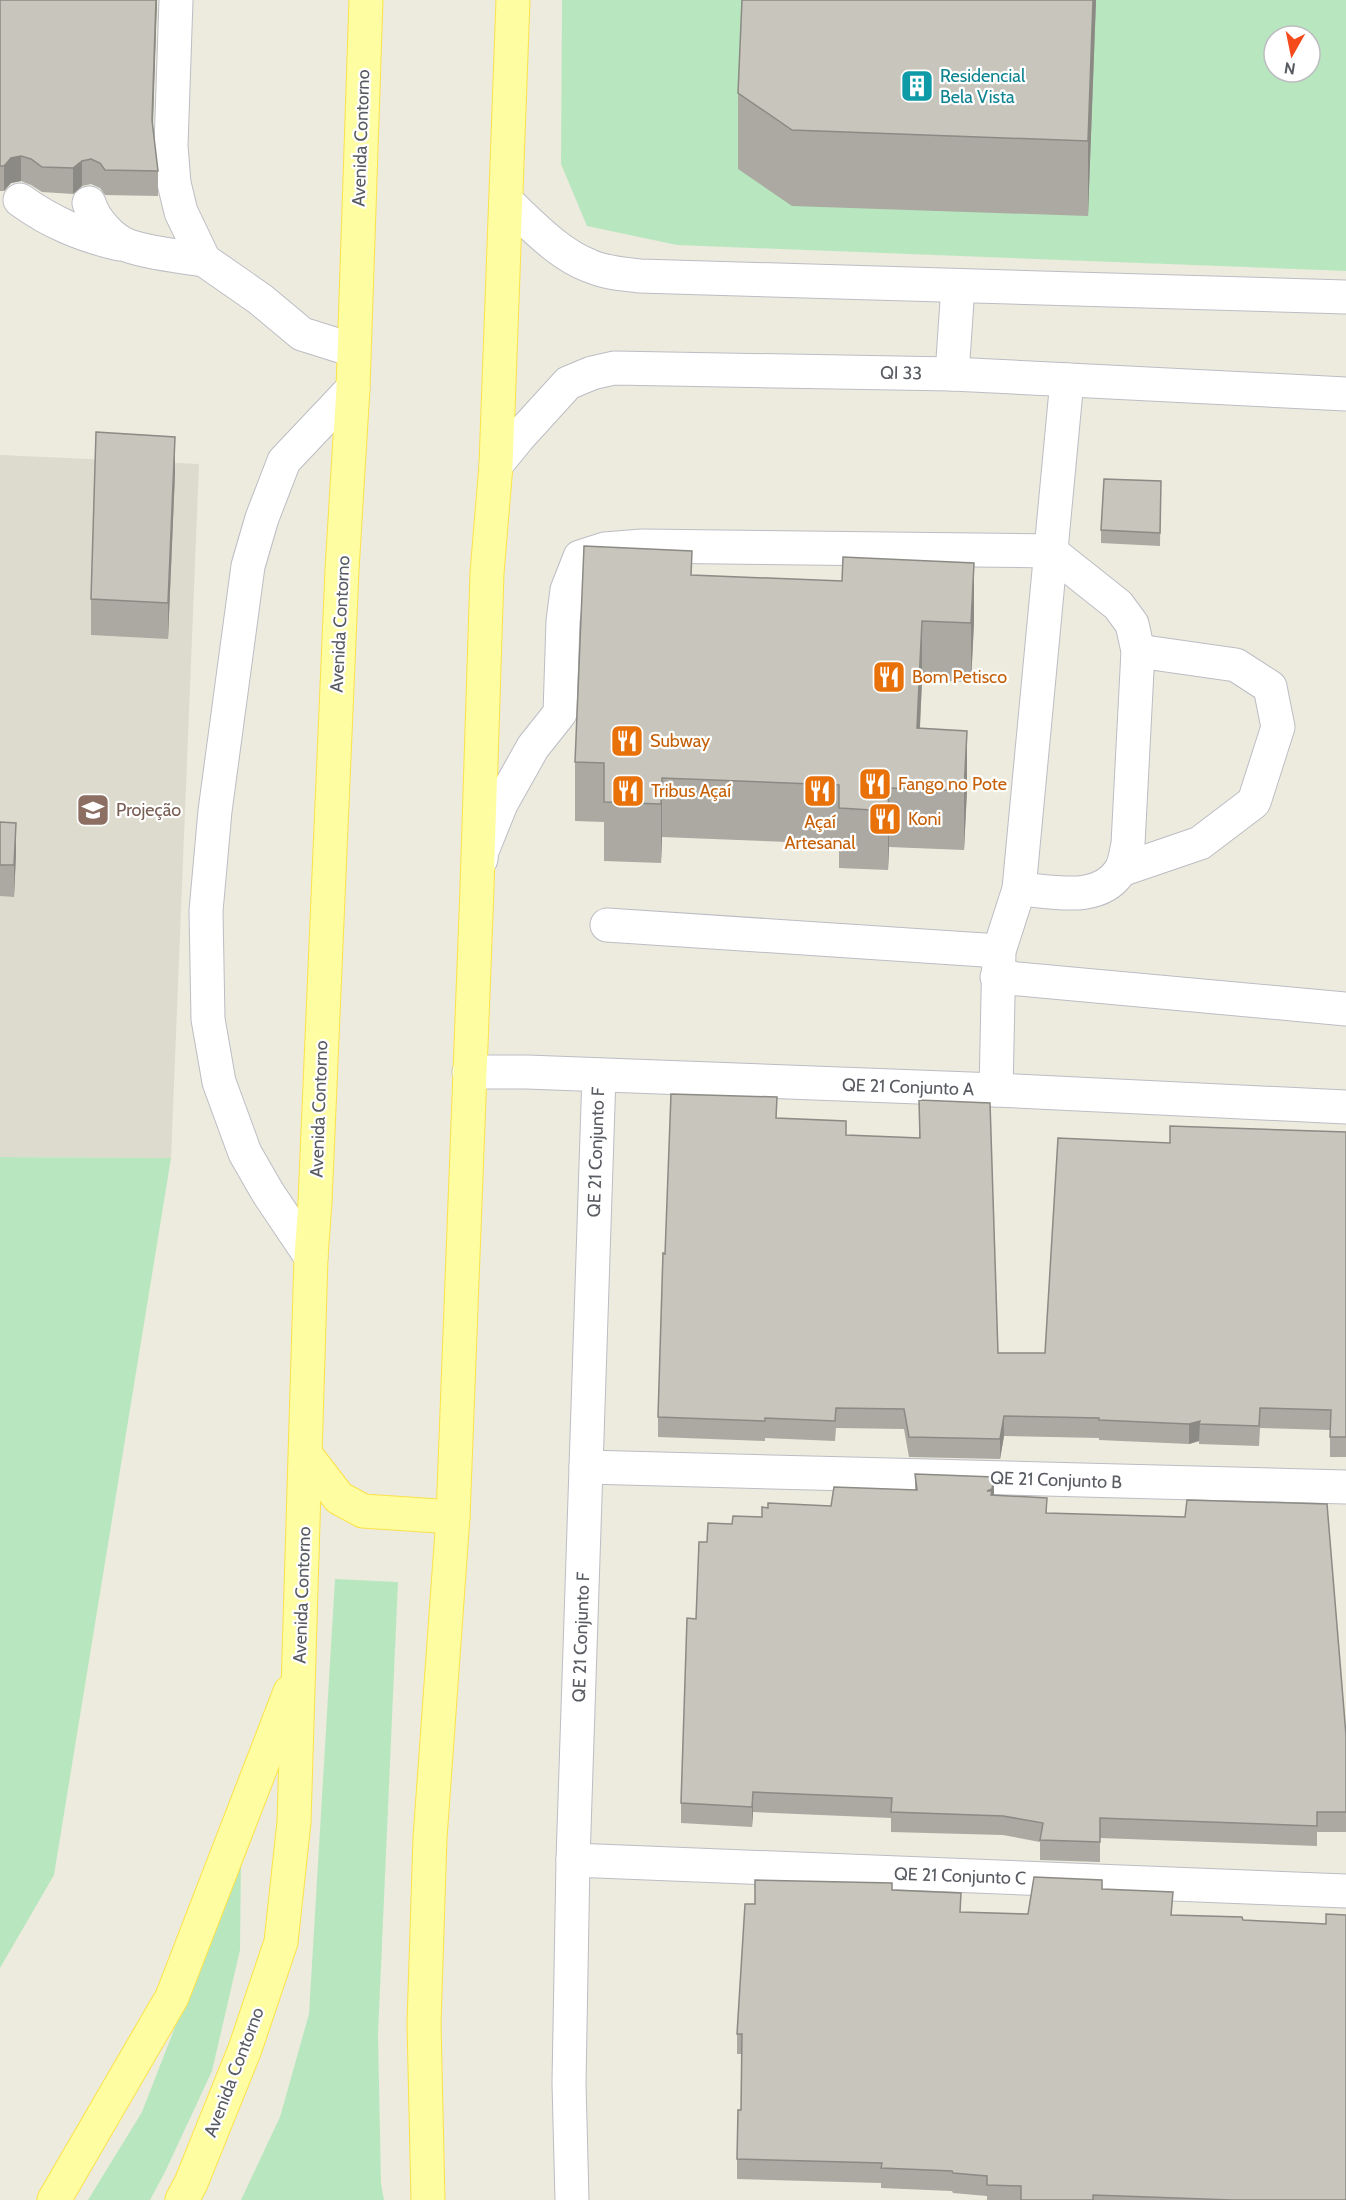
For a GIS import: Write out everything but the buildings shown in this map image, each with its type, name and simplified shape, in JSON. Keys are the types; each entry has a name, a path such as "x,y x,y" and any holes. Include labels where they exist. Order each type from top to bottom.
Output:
{"main road":[{"name":"Avenida Contorno","path":"182,2200 245,2049 281,1942 294,1822 311,1257 353,388 366,0"},
{"path":"428,2200 424,2022 430,1838 453,1517 487,573 496,465 513,0"},
{"path":"306,1455 339,1498 363,1511 453,1517"},
{"path":"54,2200 172,1997 300,1668"}],"street":[{"path":"176,0 171,146 174,183 182,212 204,260"},
{"path":"20,200 48,220 74,231 128,246 204,260 268,305 302,334 353,350"},
{"path":"506,201 562,250 588,266 609,272 640,276 1346,297"},
{"path":"89,202 92,213 100,226 128,246"},
{"path":"952,374 957,286"},
{"name":"QI 33","path":"496,465 568,383 592,372 614,368 952,374 1346,394"},
{"path":"996,1090 998,964 1019,889 1067,380"},
{"path":"311,1257 268,1193 245,1153 219,1082 208,1018 206,910 215,811 248,566 262,518 284,461 353,388"},
{"path":"477,888 482,851 501,804 533,747 560,713 563,621 567,590 580,557 605,549 642,546 1050,551 1118,605 1132,624 1138,651 1128,844 1121,870 1108,885 1086,893 1019,889"},
{"path":"1121,870 1200,843 1254,802 1278,727 1270,687 1236,665 1138,651"},
{"path":"607,925 998,964 1346,1009"},
{"name":"QE 21 Conjunto A","path":"469,1072 527,1071 1346,1107"},
{"name":"QE 21 Conjunto F","path":"572,2200 569,2083 573,1860 599,1075"},
{"name":"QE 21 Conjunto B","path":"586,1467 1346,1488"},
{"name":"QE 21 Conjunto C","path":"573,1860 1346,1892"}],"shaded area":[{"name":"Projeção","path":"0,455 199,464 171,1158 0,1157"}],"green space":[{"path":"562,0 1346,0 1346,271 677,245 587,226 561,164"},
{"path":"0,1157 171,1158 54,1875 0,1968"},
{"path":"335,1579 398,1582 378,2034 381,2184 384,2200 241,2200 280,2117 309,2014"},
{"path":"241,1857 240,1950 212,2071 150,2200 88,2200 142,2112"}],"place":[{"name":"Residencial Bela Vista","path":"917,86"},
{"name":"Bom Petisco","path":"889,677"},
{"name":"Subway","path":"627,741"},
{"name":"Fango no Pote","path":"875,784"},
{"name":"Tribus Açaí","path":"628,791"},
{"name":"Açaí Artesanal","path":"820,791"},
{"name":"Projeção","path":"93,810"},
{"name":"Koni","path":"885,819"}]}
